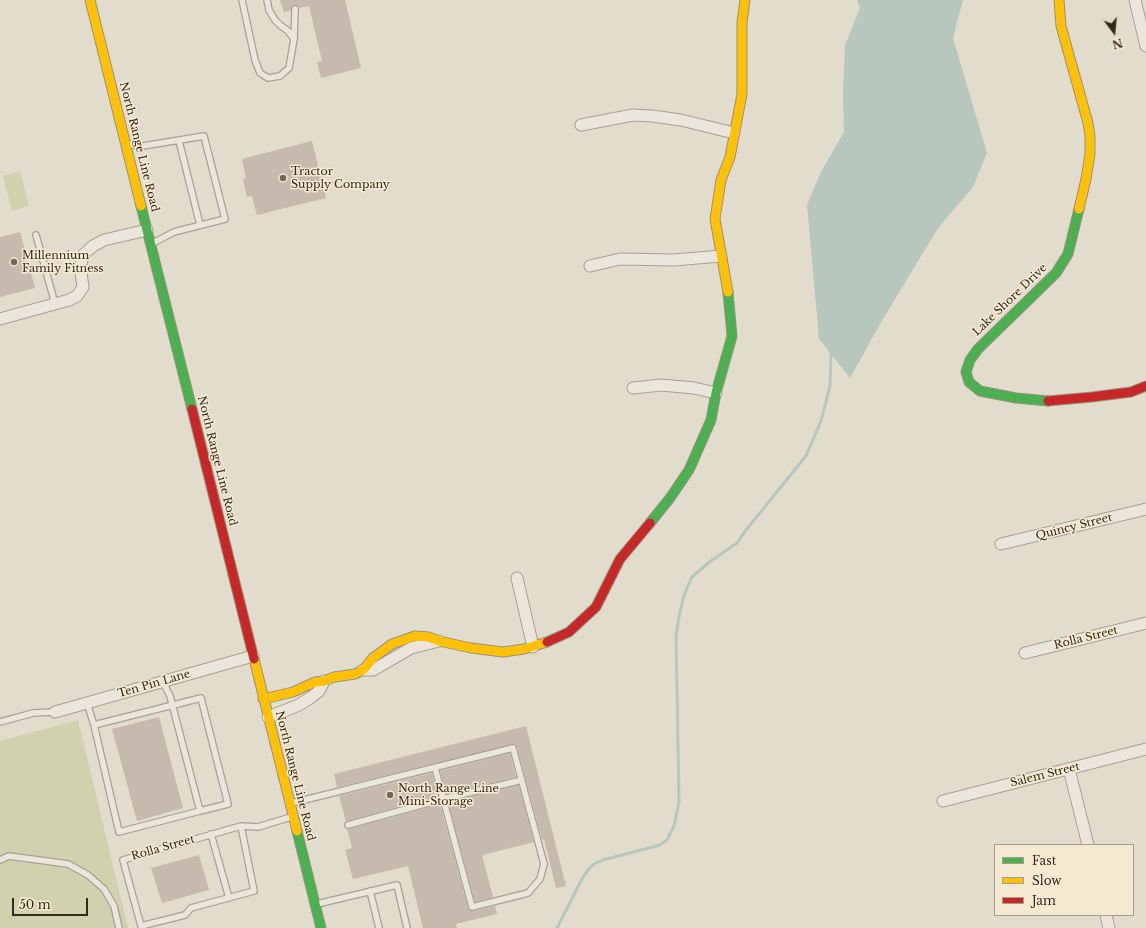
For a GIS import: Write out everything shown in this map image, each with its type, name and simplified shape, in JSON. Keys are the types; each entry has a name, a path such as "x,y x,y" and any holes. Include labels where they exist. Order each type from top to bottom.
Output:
{"street":[{"name":"North Range Line Road","path":"90,0 321,928"},
{"path":"263,699 294,692 315,682 324,681 334,676 355,674 363,670 373,670 411,648 440,641 471,648 503,652 533,647 569,632 596,607 620,560 670,498 689,470 711,420 716,393 732,336 729,296 715,219 721,180 730,157 742,94 742,22 745,0"},
{"name":"Lake Shore Drive","path":"1059,0 1061,26 1088,123 1090,136 1090,154 1086,179 1068,254 1056,273 978,349 970,360 966,372 969,382 980,390 1016,398 1043,401 1131,392 1146,386"},
{"path":"1135,0 1146,46"},
{"path":"581,125 633,115 681,120 734,132"},
{"path":"0,319 69,300 77,296 83,287 80,266 84,254 93,246 104,240 147,230"},
{"path":"590,266 620,259 674,260 721,256"},
{"path":"634,388 660,385 694,388 716,393"},
{"name":"Quincy Street","path":"1001,544 1146,509"},
{"path":"517,578 533,647"},
{"name":"Rolla Street","path":"1025,653 1146,623"},
{"name":"Ten Pin Lane","path":"55,712 253,656"},
{"path":"268,717 299,705 310,698 319,691 324,681"},
{"name":"Salem Street","path":"943,801 1146,749"},
{"path":"1069,769 1088,844"},
{"path":"1106,916 1109,928"}],"lane":[{"path":"242,0 255,60 260,73 268,78 280,76 289,68 294,39 295,9"},
{"path":"267,0 269,10 275,20 288,31 294,39"},
{"path":"126,144 143,146 204,136 225,219 174,232 150,244"},
{"path":"178,140 200,225"},
{"path":"36,235 55,304"},
{"path":"163,682 170,696 200,811"},
{"path":"88,703 119,832 228,804 201,698 94,725"},
{"path":"0,722 33,713 55,712"},
{"path":"290,804 513,748 544,864 540,879 528,893 472,907 434,768"},
{"path":"348,825 443,799 522,780"},
{"name":"Rolla Street","path":"241,826 254,891 191,908 185,915 141,926 123,860 241,826 258,827 293,816"},
{"path":"211,834 229,898"},
{"path":"0,860 9,856 68,864 88,875 104,889 114,906 119,928"},
{"path":"315,904 397,885 407,928"},
{"path":"370,891 379,928"}],"green space":[{"path":"20,171 29,206 12,211 3,176"},
{"path":"78,720 128,928 0,928 0,741"}],"shaded area":[{"path":"857,0 963,0 953,38 987,153 973,187 938,228 880,324 850,378 819,339 807,205 821,172 844,132 843,95 845,45 860,8"}],"building":[{"path":"280,0 345,0 361,68 321,78 317,62 322,61 309,6 299,8 295,5 292,6 291,10 284,12"},
{"name":"Tractor Supply Company","path":"312,141 326,198 257,215 252,196 247,197 243,179 246,178 242,159"},
{"name":"Millennium Family Fitness","path":"20,232 35,288 0,297 0,237"},
{"path":"159,717 183,808 137,821 112,729"},
{"path":"526,726 566,886 556,888 544,839 542,840 515,744 337,787 334,774"},
{"path":"510,753 516,777 446,794 440,771"},
{"name":"North Range Line Mini-Storage","path":"432,773 438,796 346,822 339,796"},
{"path":"519,785 534,842 482,855 493,897 475,902 448,802"},
{"path":"440,804 468,908 470,911 473,911 495,906 497,914 456,924 457,928 423,928 408,866 353,879 345,850 352,848 347,829"},
{"path":"199,855 209,890 162,903 151,868"}],"waterway":[{"path":"557,928 583,877 594,864 603,860 660,845 667,840 674,826 679,802 676,636 684,595 692,577 708,563 737,543 806,456 821,421 830,386 831,354"}],"traffic: fast":[{"path":"141,206 192,409"},
{"path":"1048,401 1016,398 980,391 969,382 966,372 970,360 978,349 1056,273 1068,254 1079,209"},
{"path":"650,523 670,498 689,470 711,420 716,393 732,336 728,292"},
{"path":"297,831 321,928"}],"traffic: slow":[{"path":"90,0 141,206"},
{"path":"728,292 715,219 721,180 730,157 742,94 742,22 745,0"},
{"path":"1059,0 1061,26 1088,123 1090,136 1090,154 1079,209"},
{"path":"263,699 293,692 315,682 355,674 363,670 373,658 392,644 415,636 429,637 439,641 471,648 503,652 524,649 547,642"},
{"path":"254,659 297,831"}],"traffic: jam":[{"path":"1048,401 1131,392 1146,386"},
{"path":"192,409 254,659"},
{"path":"547,642 569,632 596,607 620,559 650,523"}],"place":[{"name":"Tractor Supply Company","path":"283,178"},
{"name":"Millennium Family Fitness","path":"14,262"},
{"name":"North Range Line Mini-Storage","path":"390,795"}]}
